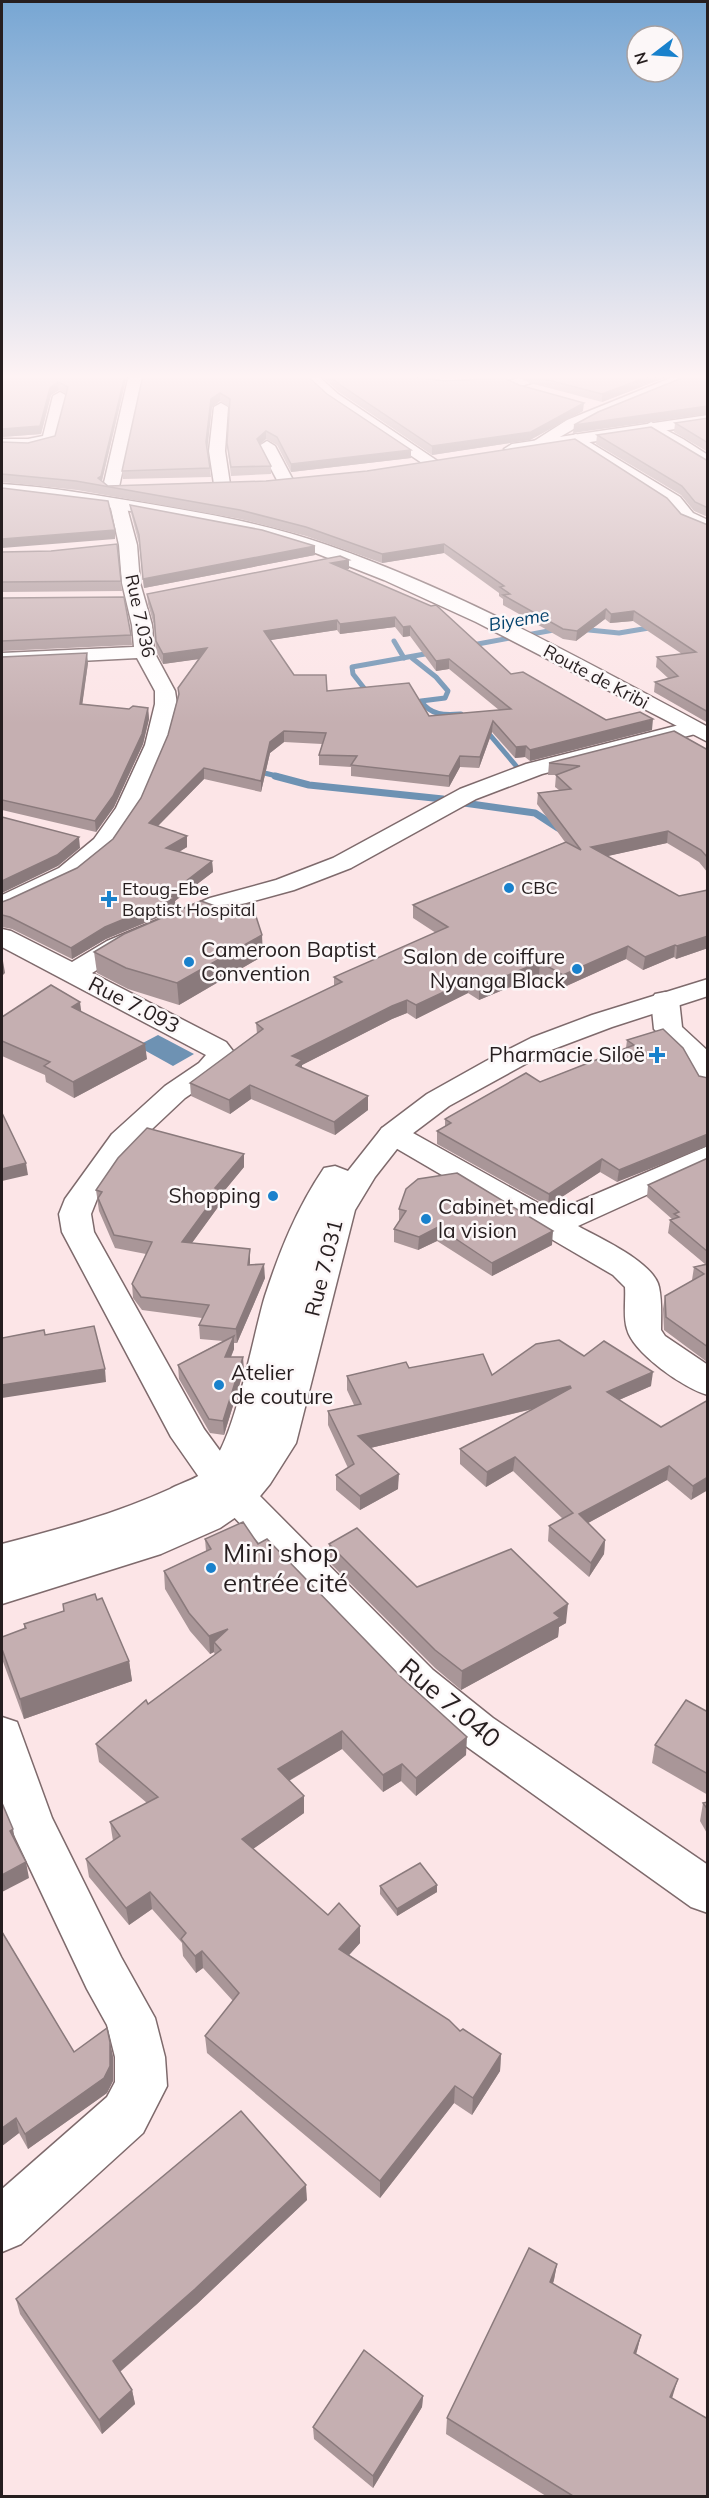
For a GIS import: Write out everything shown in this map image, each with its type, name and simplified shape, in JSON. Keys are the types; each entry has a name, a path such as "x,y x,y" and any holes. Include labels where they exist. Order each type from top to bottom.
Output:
{"street":[{"name":"Route de Kribi","path":"45,492 114,495 242,526 344,557 508,631 699,732"},
{"path":"114,495 121,492"},
{"path":"661,492 674,501 687,517 708,527"},
{"name":"Rue 7.036","path":"2,904 68,873 92,841 128,808 154,750 166,704 165,691 144,652 142,625 144,596 131,583 121,546 114,495"},
{"path":"311,564 344,557"},
{"path":"113,598 144,596"},
{"path":"2,659 144,652"},
{"name":"Rue 7.093","path":"230,1488 190,1437 78,1232 75,1214 81,1199 123,1140 175,1092 208,1069 222,1055 216,1048 76,975 78,970 116,947 219,903 285,885 342,863 468,794 534,769 699,732"},
{"path":"2,938 76,975"},
{"name":"Rue 7.031","path":"2,1589 147,1544 206,1518 230,1488 278,1311 297,1253 325,1189 351,1153 391,1116 432,1087 491,1053 531,1035 708,974"},
{"name":"Rue 7.031","path":"2,1559 54,1546 151,1515 230,1488 257,1474 277,1443 339,1210 361,1174 393,1134 438,1100 496,1066 541,1044 708,987"},
{"path":"665,1000 668,1029 696,1055 708,1080"},
{"path":"708,1091 708,1098"},
{"path":"393,1134 624,1267 642,1285 644,1330 653,1344 708,1383"},
{"path":"554,1225 708,1155"},
{"name":"Rue 7.040","path":"230,1488 418,1682 478,1731 708,1892"},
{"path":"2,1735 30,1820 104,1972 130,2018 140,2057 141,2086 125,2115 2,2225"}],"water":[{"path":"158,1035 194,1054 173,1066 137,1046"}],"building":[{"path":"2,492 31,492 108,501 115,530 2,539"},
{"path":"136,492 657,492 667,498 681,514 708,525 708,712 655,682 678,676 657,657 696,652 634,611 611,614 606,609 577,631 563,629 503,595 510,594 500,587 504,586 444,544 382,554 306,527 240,510"},
{"path":"687,492 708,492 708,508 695,502"},
{"path":"130,505 262,530 315,546 143,579 139,535"},
{"path":"117,544 121,581 2,582 2,552 51,551"},
{"path":"340,556 349,560 331,563 431,606 436,605 511,674 523,672 606,720 640,712 653,719 530,750 526,746 516,747 493,721 480,757 460,756 449,776 351,765 357,756 319,755 326,733 284,731 270,742 261,781 204,768 149,823 187,836 166,848 212,861 168,895 175,898 105,927 71,948 2,915 2,902 77,868 113,839 141,798 168,735 179,694 178,688 207,648 163,654 156,641 154,615 147,594","holes":["395,617 403,627 410,626 436,661 449,659 511,709 429,716 409,683 327,691 326,675 294,675 264,631 337,620 340,624"]},
{"path":"124,597 131,635 2,641 2,598"},
{"path":"87,653 80,704 129,709 133,706 148,708 142,734 113,796 95,821 2,800 2,657"},
{"path":"674,731 708,750 708,858 701,850 668,831 591,847 679,896 708,890 708,936 675,945 645,957 628,946 563,975 540,962 479,987 469,980 416,1005 407,1000 392,1006 292,1056 302,1060 296,1065 368,1096 334,1122 250,1085 229,1100 190,1083 263,1029 256,1023 342,982 334,977 448,927 413,905 566,842 581,850 538,793 571,789 556,775 580,766 549,763"},
{"path":"2,817 79,837 57,855 2,881"},
{"path":"201,901 215,906 252,904 262,935 177,983 126,968 94,952 124,934"},
{"path":"51,985 80,1002 72,1007 145,1044 73,1082 44,1066 50,1062 2,1041 2,1017"},
{"path":"663,1029 683,1048 699,1076 708,1078 708,1134 619,1170 602,1159 549,1194 437,1131 451,1123 445,1119 526,1073 540,1082 634,1045 627,1040"},
{"path":"2,1113 26,1163 2,1169"},
{"path":"147,1128 244,1154 215,1188 220,1190 182,1242 250,1249 248,1265 264,1264 236,1329 199,1325 209,1305 141,1297 132,1284 152,1242 114,1235 98,1198 102,1192 96,1190 118,1158"},
{"path":"708,1158 708,1252 670,1220 679,1217 674,1214 679,1212 648,1185"},
{"path":"457,1173 553,1231 492,1263 438,1227 419,1237 394,1229 406,1211 399,1209 406,1189 418,1179"},
{"path":"708,1264 708,1347 666,1317 665,1296 704,1274 694,1267"},
{"path":"94,1326 105,1369 2,1385 2,1338 44,1330 45,1335"},
{"path":"234,1336 225,1357 243,1357 223,1421 209,1419 178,1365"},
{"path":"559,1340 584,1356 604,1341 653,1372 607,1392 661,1427 708,1400 708,1477 693,1486 669,1466 579,1514 605,1540 591,1563 549,1526 573,1513 515,1457 487,1472 460,1449 571,1388 570,1386 358,1436 399,1474 360,1496 336,1475 354,1464 328,1411 361,1404 347,1376 406,1362 409,1368 483,1354 492,1375 536,1344"},
{"path":"243,1522 258,1544 267,1539 402,1678 467,1737 416,1778 402,1764 383,1775 342,1731 278,1769 304,1796 242,1839 328,1915 339,1903 360,1926 339,1949 449,2020 460,2031 463,2029 501,2054 473,2098 455,2086 380,2181 205,2036 239,1993 202,1951 195,1956 181,1939 186,1933 150,1892 126,1908 86,1859 120,1836 110,1822 158,1797 96,1744 146,1700 148,1704 221,1650 214,1642 228,1629 209,1636 189,1613 164,1571 211,1549 205,1539"},
{"path":"357,1528 417,1587 511,1549 568,1604 554,1613 560,1618 462,1671 435,1650 329,1544"},
{"path":"95,1594 97,1600 102,1598 129,1661 20,1699 2,1649 2,1637 26,1628 24,1624 64,1611 63,1604"},
{"path":"686,1700 708,1712 708,1774 655,1745"},
{"path":"2,1803 13,1829 10,1831 26,1862 2,1875"},
{"path":"420,1863 437,1885 397,1909 380,1886"},
{"path":"2,1932 74,2052 107,2028 110,2042 110,2066 104,2078 25,2134 16,2118 2,2128"},
{"path":"241,2111 306,2185 195,2289 113,2361 132,2390 99,2420 16,2299"},
{"path":"529,2248 557,2264 550,2282 641,2335 634,2353 678,2379 670,2397 708,2419 708,2496 573,2496 447,2418"},
{"path":"364,2350 423,2396 373,2476 313,2427"}],"waterway":[{"name":"Biyeme","path":"579,629 619,633 655,627"},
{"name":"Biyeme","path":"467,646 559,629"},
{"path":"394,641 404,658"},
{"name":"Biyeme","path":"404,658 436,652"},
{"name":"Biyeme","path":"371,697 353,674 352,667 404,658"},
{"path":"412,658 436,677 448,691 445,698 421,701 425,706 439,714 461,714"},
{"path":"484,728 517,767"},
{"path":"256,771 281,777"},
{"path":"275,776 309,785 443,799"},
{"path":"464,803 535,813 558,828"}],"place":[{"name":"CBC","path":"509,888"},
{"name":"Etoug-Ebe Baptist Hospital","path":"109,899"},
{"name":"Cameroon Baptist Convention","path":"189,962"},
{"name":"Salon de coiffure Nyanga Black","path":"577,969"},
{"name":"Pharmacie Siloë","path":"657,1055"},
{"name":"Shopping","path":"273,1196"},
{"name":"Cabinet medical la vision","path":"426,1219"},
{"name":"Atelier de couture","path":"219,1385"},
{"name":"Mini shop entrée cité","path":"211,1568"}]}
